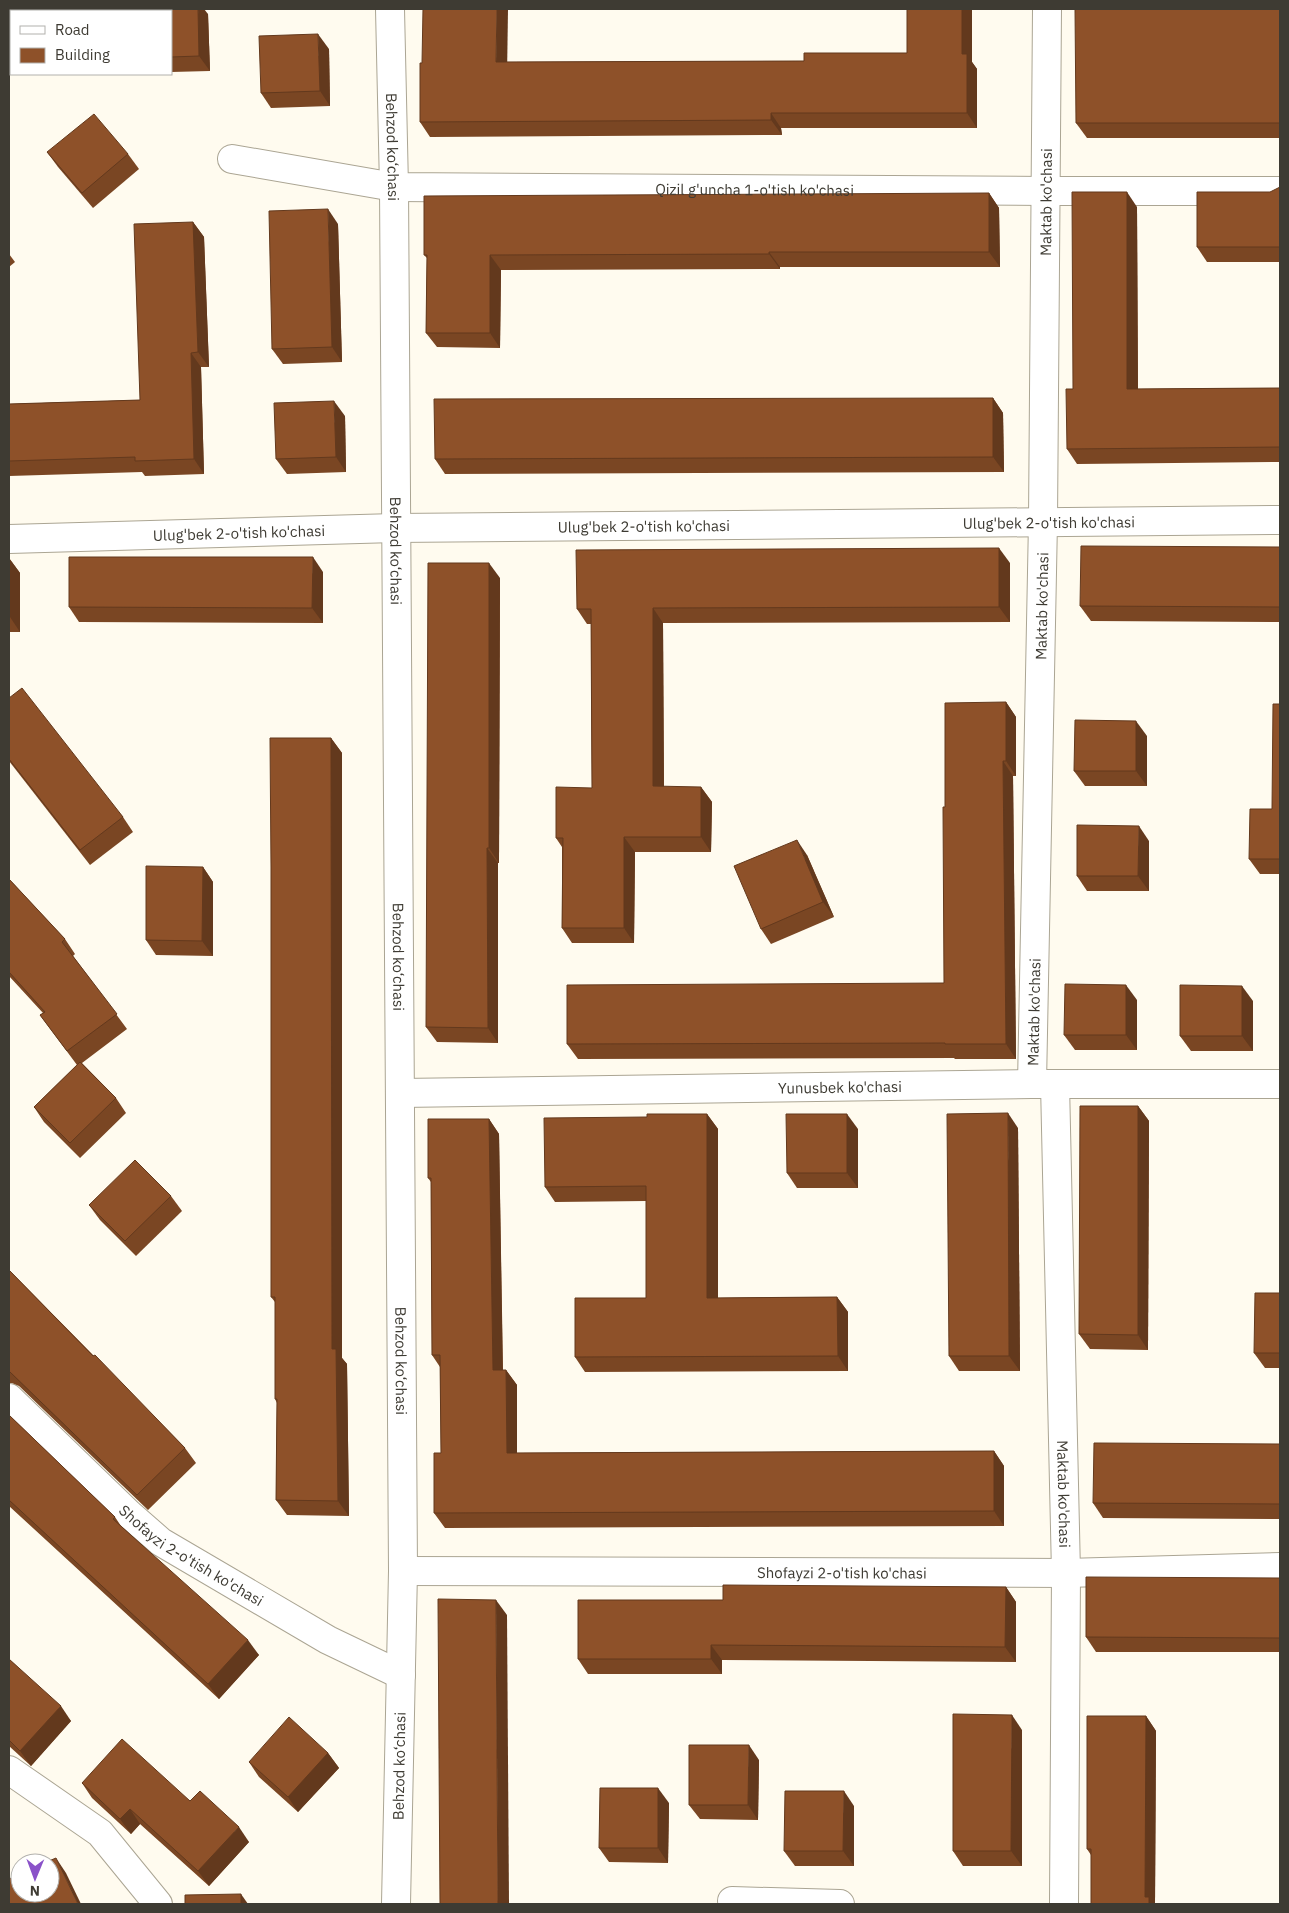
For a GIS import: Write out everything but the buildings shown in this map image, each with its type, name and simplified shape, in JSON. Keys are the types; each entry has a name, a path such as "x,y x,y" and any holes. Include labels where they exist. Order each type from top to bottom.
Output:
{"street":[{"name":"Behzod ko‘chasi","path":"390,9 394,187 403,1571 396,1904"},
{"name":"Maktab ko'chasi","path":"1047,9 1043,521 1043,1084 1066,1574 1064,1904"},
{"name":"Qizil g'uncha 1-o'tish ko'chasi","path":"232,159 394,187 1046,191 1280,190"},
{"name":"Ulug'bek 2-o'tish ko'chasi","path":"9,540 395,528 1280,520"},
{"name":"Yunusbek ko'chasi","path":"400,1093 1043,1084 1280,1084"},
{"name":"Shofayzi 2-o'tish ko'chasi","path":"9,1398 129,1514 161,1542 328,1640 401,1675"},
{"name":"Shofayzi 2-o'tish ko'chasi","path":"403,1571 1066,1574 1280,1567"},
{"path":"9,1770 100,1833 158,1904"},
{"path":"732,1901 840,1904"}]}
